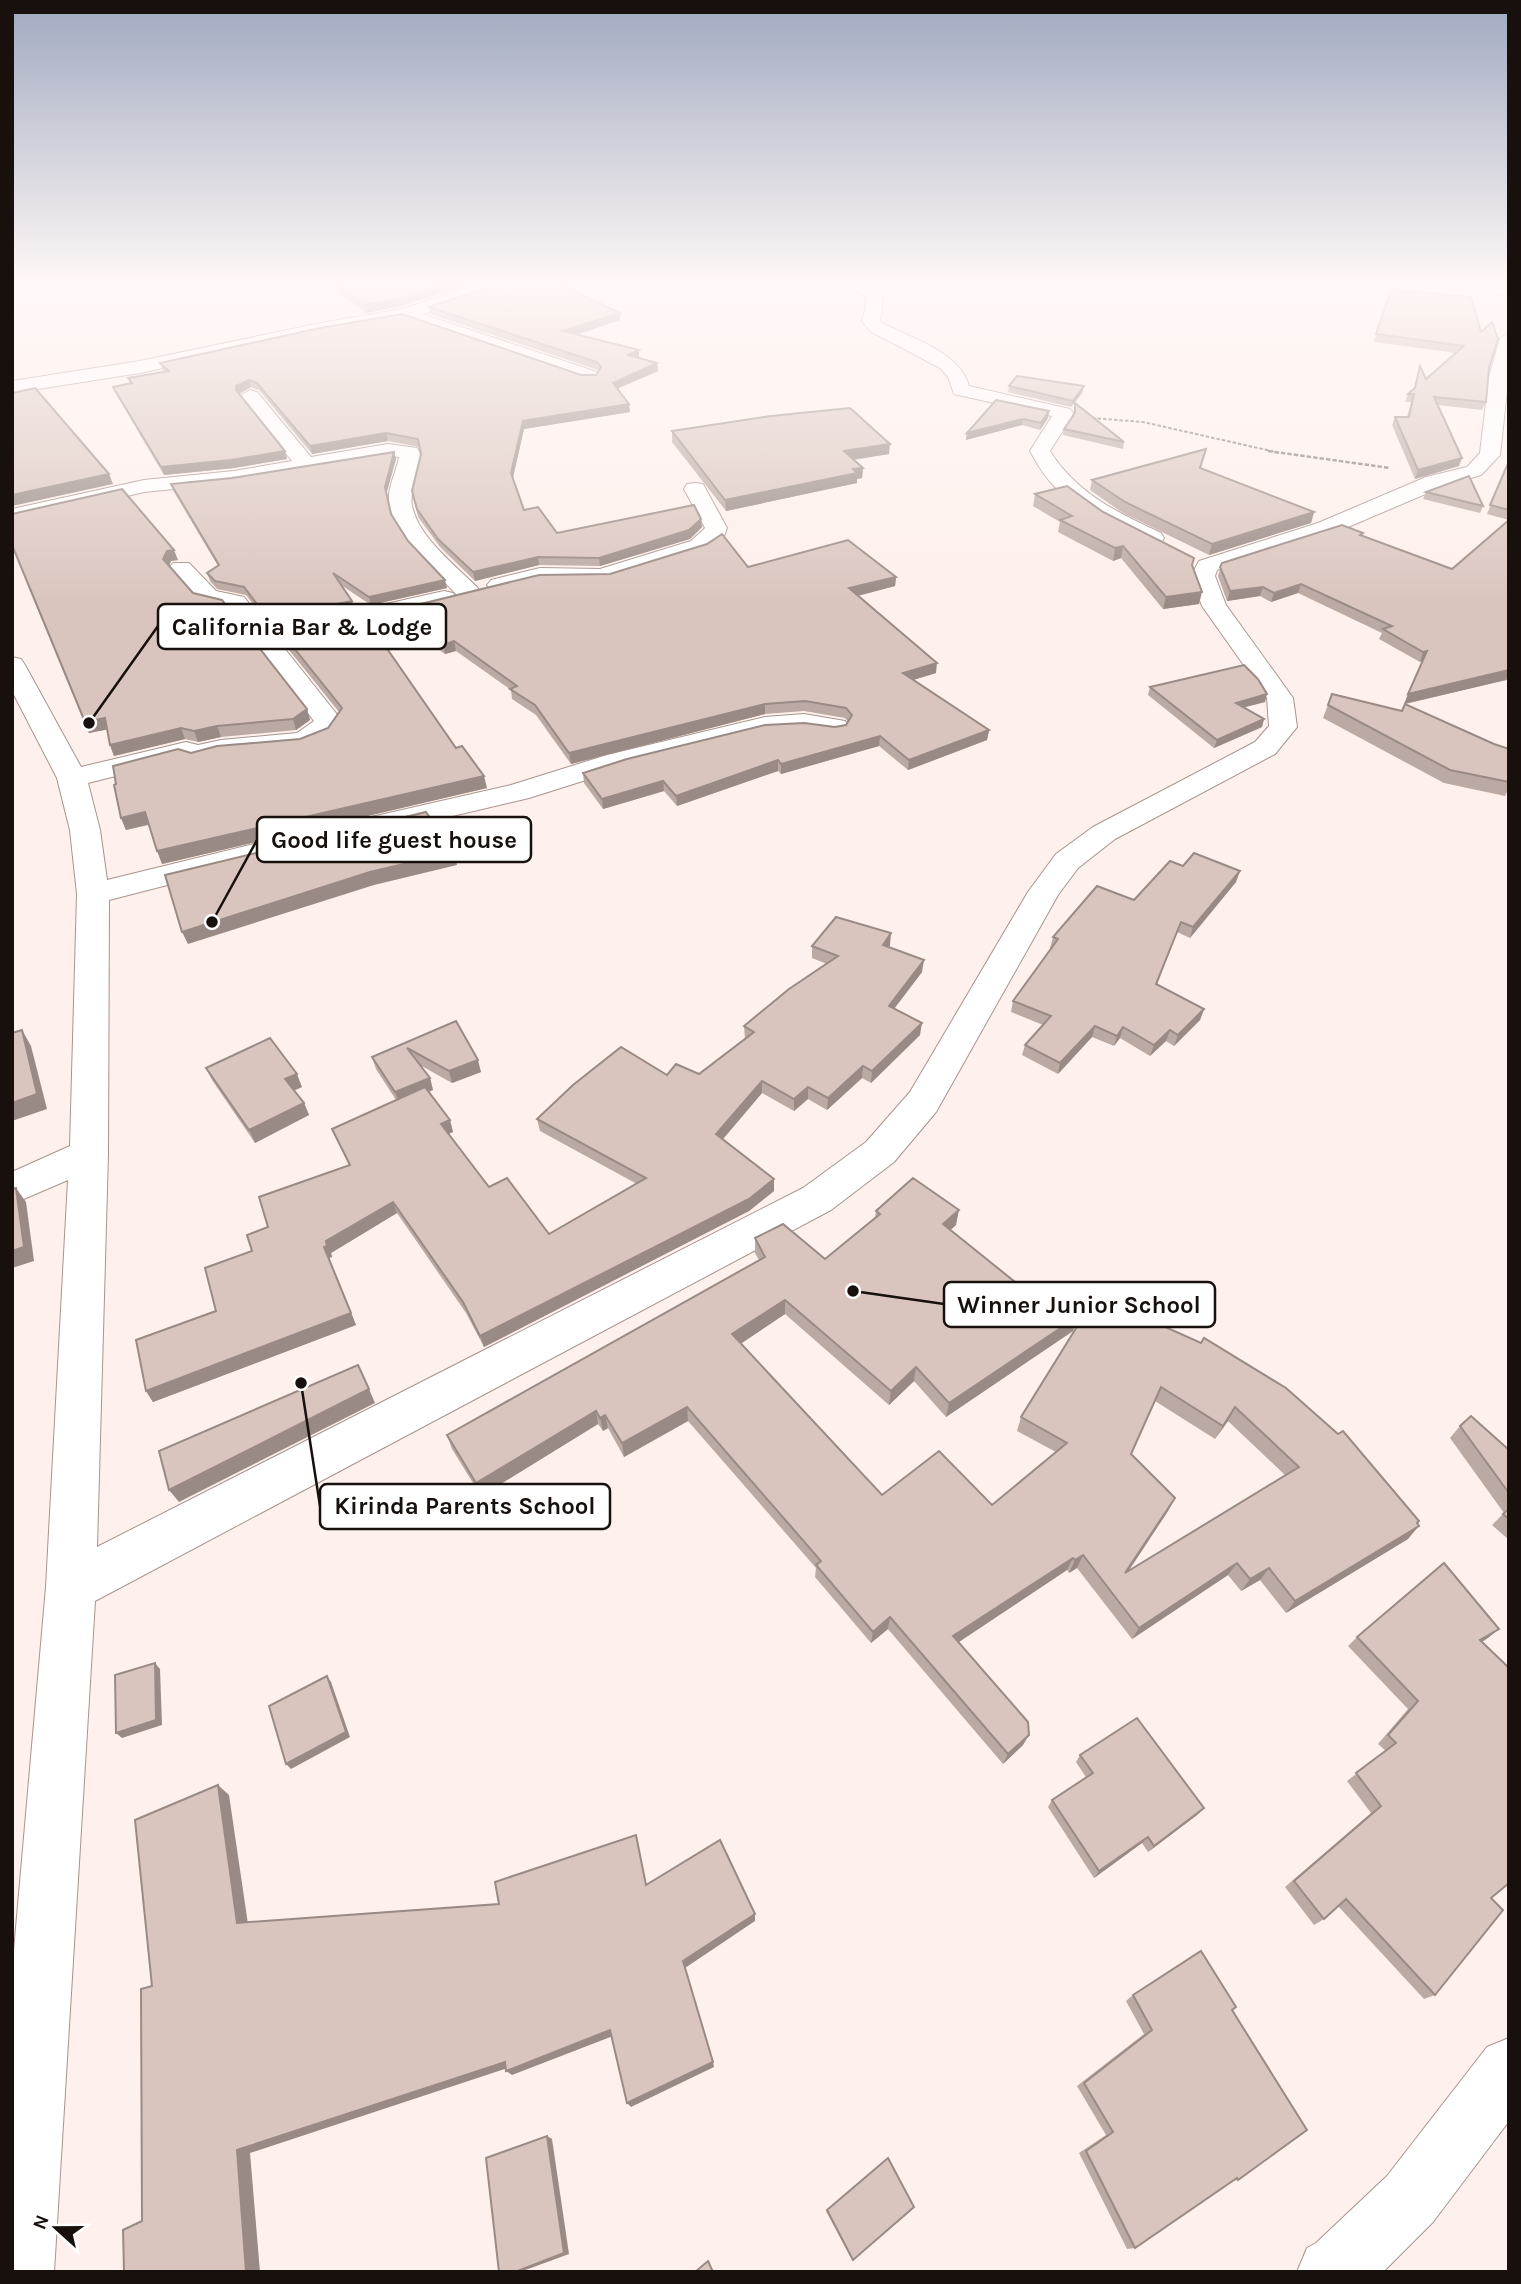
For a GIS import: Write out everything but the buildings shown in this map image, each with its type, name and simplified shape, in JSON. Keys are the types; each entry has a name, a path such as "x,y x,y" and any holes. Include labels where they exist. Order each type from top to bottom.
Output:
{"street":[{"path":"71,1587 817,1199 880,1153 923,1102 1045,892 1067,861 1104,833 1265,748 1283,727 1280,698 1210,597 1203,576 1186,555 1120,522 1078,497 1051,471 1040,451 1042,442 1061,422 1063,413 1042,405 977,396 961,390"},
{"path":"1186,555 1326,528 1450,477 1474,471 1484,464 1490,455 1498,390"},
{"path":"250,396 306,465"},
{"path":"12,516 144,486 234,477 388,450 410,452 399,496 400,506 414,533 468,592"},
{"path":"271,645 328,624 540,575 602,576 699,546 715,534 716,528 695,489"},
{"path":"72,778 186,750 195,754 221,748 303,741 320,733 328,722 324,713 235,602 208,597 181,568"},
{"path":"12,664 72,778 85,830 93,894 89,1154 71,1587 20,2272"},
{"path":"93,894 300,842 519,792 617,761 765,725 804,722 835,727"},
{"path":"12,1188 89,1154"},
{"path":"1348,2267 1410,2199 1509,2069"}],"path":[{"path":"1063,413 1143,422 1267,451 1450,477"}],"place":[{"name":"California Bar & Lodge","path":"89,723"},
{"name":"Good life guest house","path":"212,922"},
{"name":"Winner Junior School","path":"853,1291"},
{"name":"Kirinda Parents School","path":"301,1383"}]}
